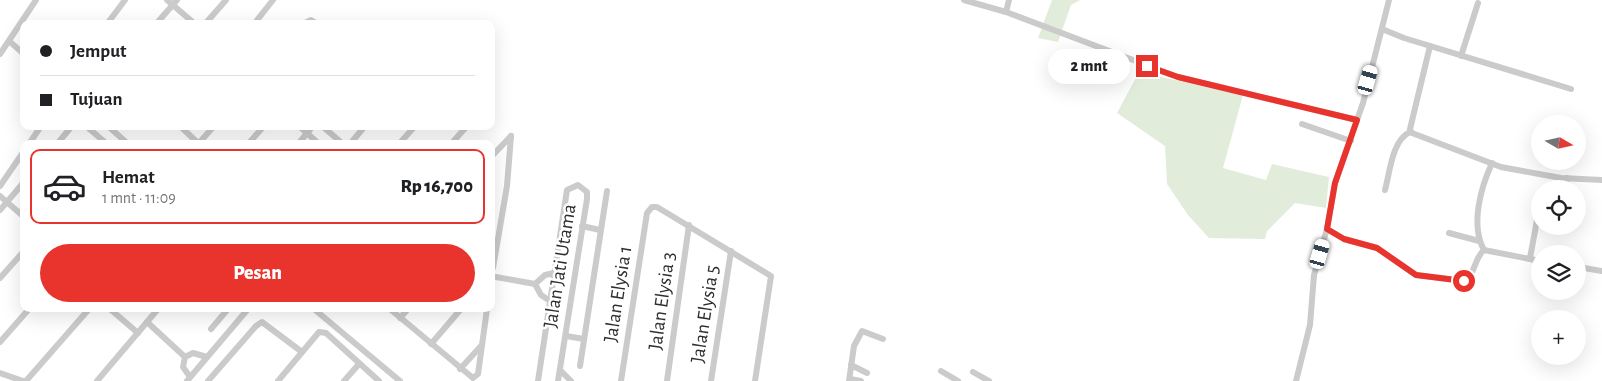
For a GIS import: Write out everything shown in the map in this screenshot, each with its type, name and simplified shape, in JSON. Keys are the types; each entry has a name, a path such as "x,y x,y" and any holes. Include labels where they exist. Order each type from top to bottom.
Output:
{"street":[{"path":"23,20 36,0"},
{"path":"110,20 125,0"},
{"path":"208,20 226,0"},
{"path":"964,0 1006,12 1178,77 1357,120"},
{"path":"1006,12 1009,0"},
{"path":"1296,381 1309,334 1314,275 1327,229 1335,183 1351,141 1389,0"},
{"path":"257,20 272,1"},
{"path":"159,20 172,2 191,20"},
{"path":"1461,56 1478,3"},
{"path":"0,54 20,25"},
{"path":"1382,29 1461,56 1572,89"},
{"path":"9,41 20,51"},
{"path":"1385,190 1400,139 1410,132 1430,46"},
{"path":"1302,124 1351,141"},
{"path":"60,140 69,130"},
{"path":"91,130 102,140"},
{"path":"112,130 124,140"},
{"path":"184,130 195,140"},
{"path":"202,140 211,130"},
{"path":"252,140 260,130"},
{"path":"304,130 315,140"},
{"path":"301,140 310,130"},
{"path":"327,130 338,140"},
{"path":"353,140 362,130"},
{"path":"403,140 411,130"},
{"path":"455,140 463,130"},
{"path":"1410,132 1492,163 1536,174 1602,180"},
{"path":"495,153 511,136 508,178 495,250"},
{"path":"0,186 20,157"},
{"path":"1484,250 1479,241 1482,194 1492,163"},
{"name":"Jalan Jati Utama","path":"538,381 567,190 571,186 578,185 587,192 558,381"},
{"path":"0,210 20,186"},
{"path":"580,366 607,191"},
{"path":"0,196 20,213"},
{"name":"Jalan Elysia 1","path":"621,381 647,213 652,207 656,207 689,225"},
{"path":"689,225 771,276 755,381"},
{"name":"Jalan Elysia 3","path":"667,381 689,225"},
{"path":"582,226 600,230"},
{"path":"1327,229 1344,239 1377,248 1416,275 1449,280 1464,281 1468,279 1484,250"},
{"path":"1449,233 1479,241"},
{"path":"1484,250 1530,258 1534,235"},
{"name":"Jalan Elysia 5","path":"711,381 731,251"},
{"path":"0,278 20,256"},
{"path":"1586,268 1602,271"},
{"path":"535,284 545,275 554,273"},
{"path":"496,277 535,284"},
{"path":"535,284 541,296 550,301"},
{"path":"0,342 26,312"},
{"path":"0,373 24,381 86,312"},
{"path":"114,312 138,333"},
{"path":"97,381 154,312"},
{"path":"211,328 225,312"},
{"path":"185,357 183,367 188,379 245,312"},
{"path":"318,312 400,381"},
{"path":"393,312 468,376 477,377 487,312"},
{"path":"400,318 405,312"},
{"path":"431,344 458,312"},
{"path":"147,322 185,357"},
{"path":"208,381 256,326 262,322 302,352"},
{"path":"861,381 849,380 854,346 862,331 872,333 883,339"},
{"path":"278,381 319,332 326,333 379,381"},
{"path":"566,336 584,339"},
{"path":"460,368 482,345"},
{"path":"185,357 194,353 207,357"},
{"path":"344,381 359,364"},
{"path":"852,365 867,373"},
{"path":"560,370 571,381"},
{"path":"941,371 958,381"},
{"path":"973,372 989,381"}],"green space":[{"path":"1052,0 1080,0 1071,5 1058,42 1038,38"},
{"path":"1139,72 1243,95 1223,168 1266,180 1272,164 1329,177 1326,208 1295,203 1267,231 1265,239 1209,238 1188,215 1167,184 1165,146 1117,113"}],"route":[{"path":"1147,66 1178,77 1357,120 1335,183 1327,229 1344,239 1377,248 1416,275 1464,281"}]}
